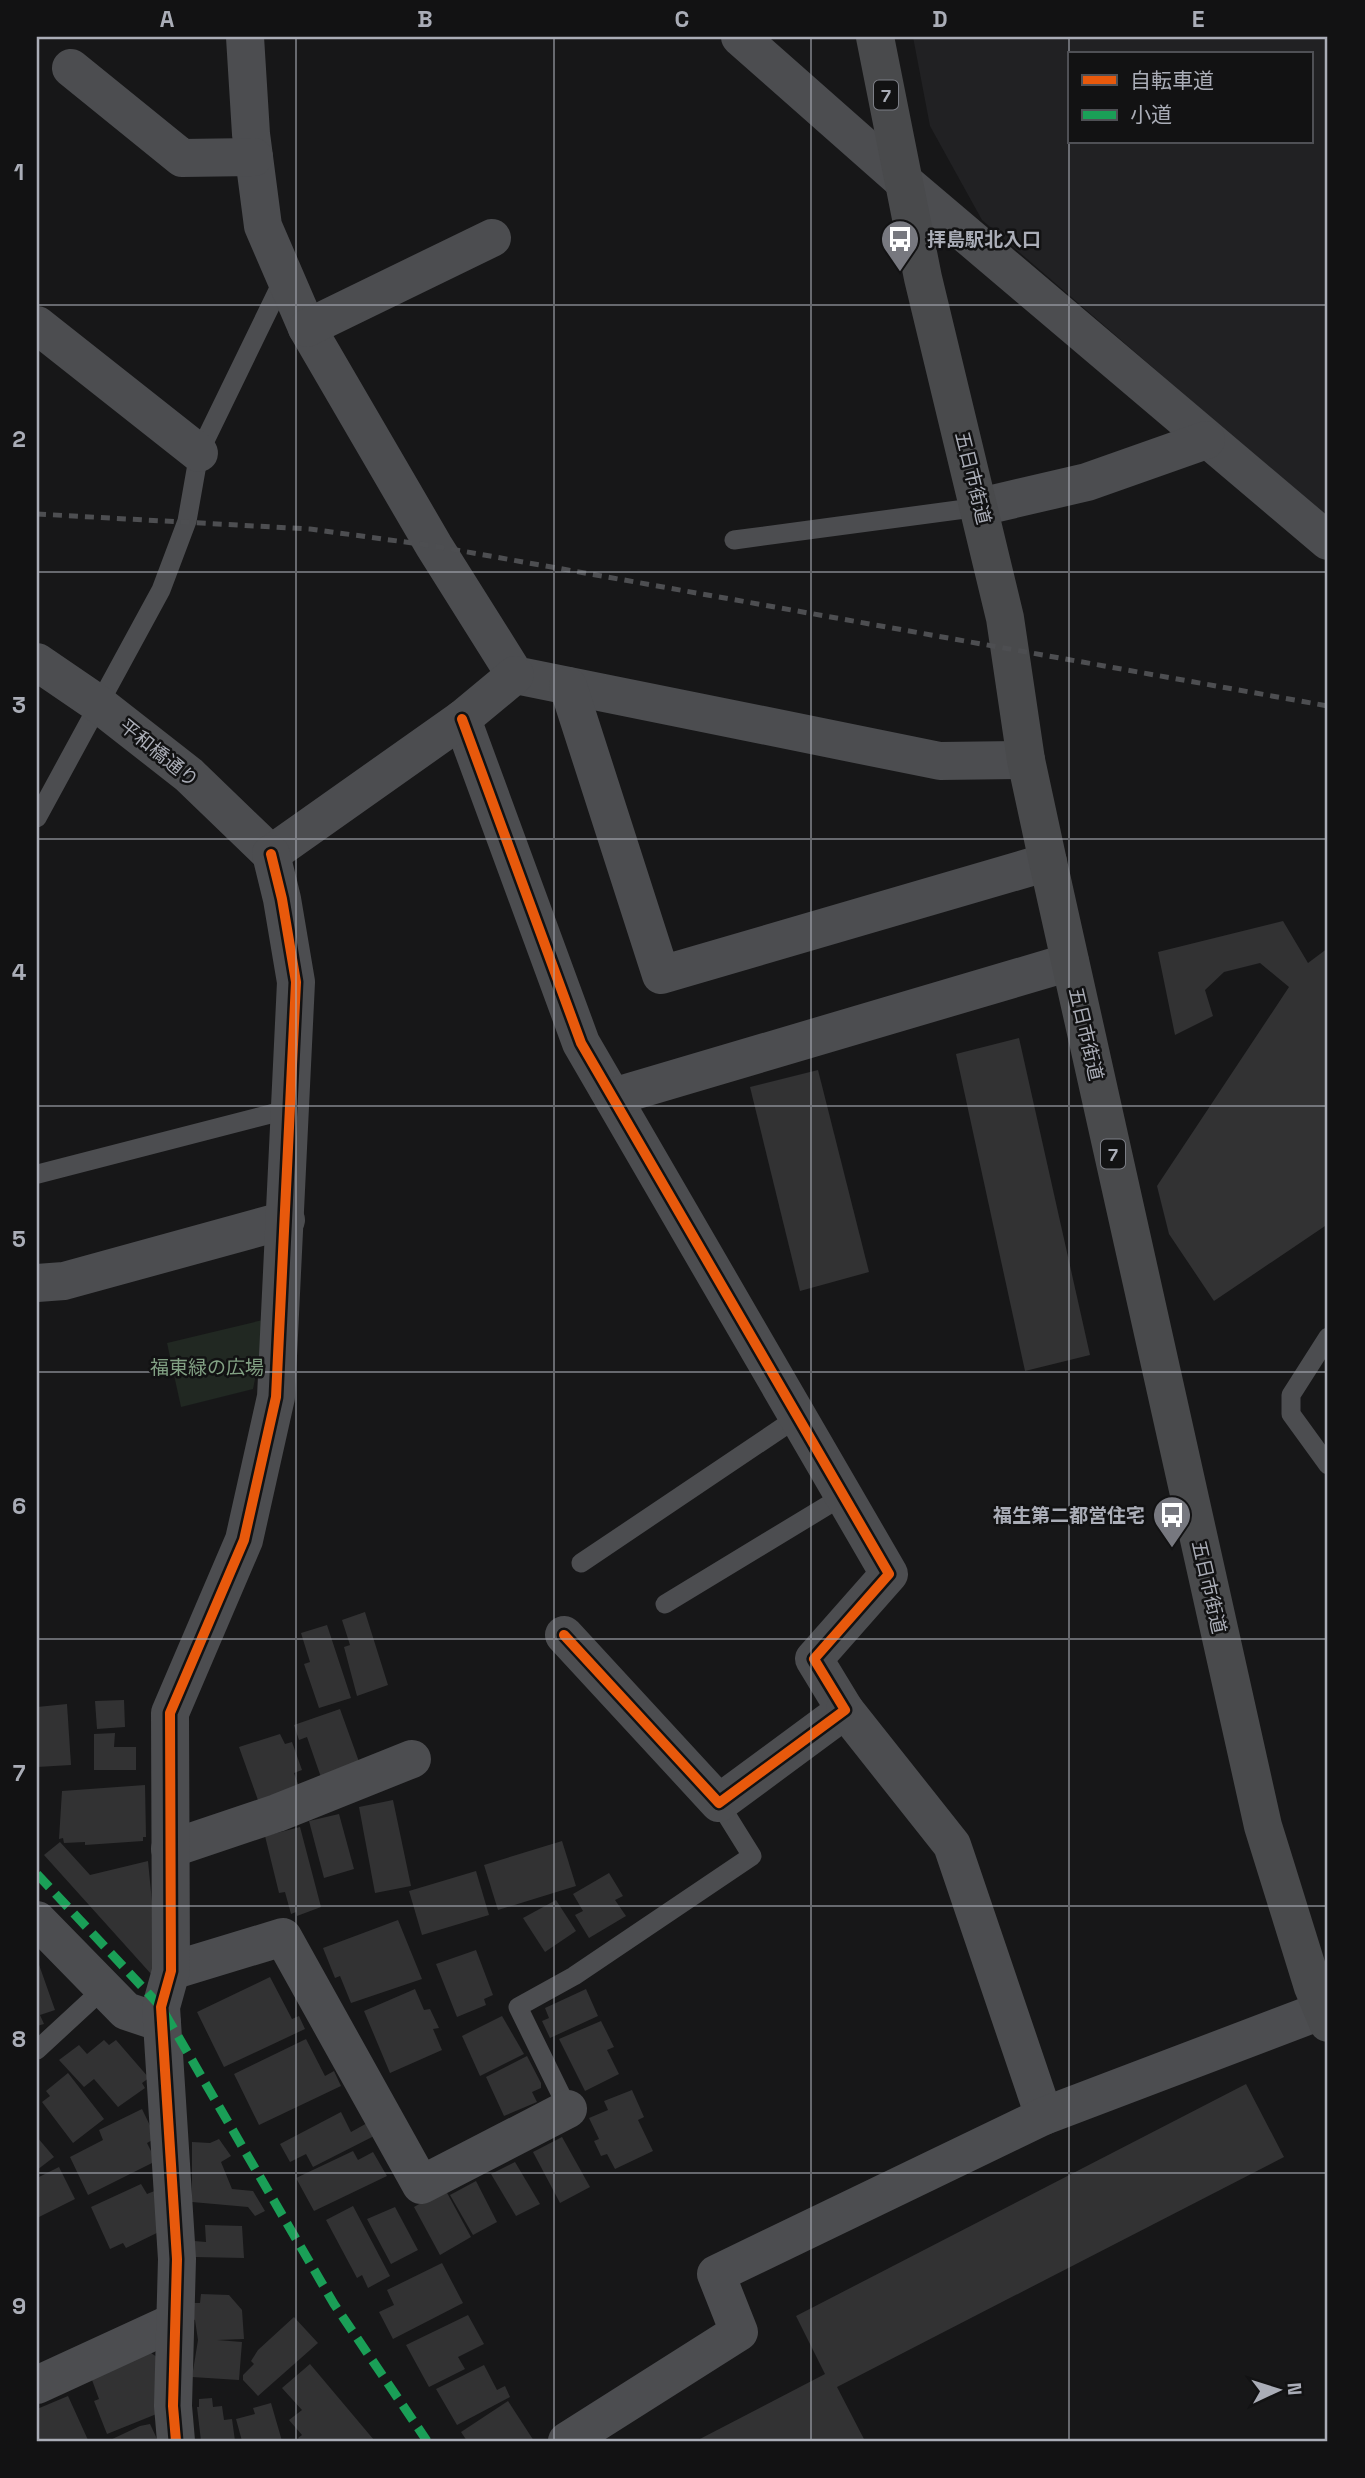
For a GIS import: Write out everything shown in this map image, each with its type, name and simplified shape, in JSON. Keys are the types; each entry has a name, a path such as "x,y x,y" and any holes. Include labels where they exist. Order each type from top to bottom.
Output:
{"main road":[{"name":"五日市街道","path":"875,37 923,278 1005,618 1026,760 1048,862 1263,1826 1313,1987 1326,2016"}],"street":[{"path":"245,37 254,157 263,226 307,328 434,546 515,676 940,761 1026,760"},
{"path":"740,37 902,180 1328,541"},
{"path":"71,68 182,158 254,157"},
{"path":"307,328 492,238"},
{"path":"37,325 199,453"},
{"path":"980,506 1087,482 1206,440"},
{"name":"平和橋通り","path":"37,662 97,703 188,775 271,854"},
{"path":"176,2441 173,2406 177,2259 175,2196 161,2007 172,1971 170,1713 244,1540 276,1397 296,982 282,899 271,854 462,719 515,676"},
{"path":"568,686 661,975 1048,862"},
{"path":"462,719 581,1043 889,1574 814,1659 845,1710 952,1844 1044,2116"},
{"path":"613,1097 1070,962"},
{"path":"37,1283 64,1281 286,1220"},
{"path":"564,1635 719,1803 845,1710"},
{"path":"170,1849 277,1813 412,1759"},
{"path":"37,1920 102,1990 126,2011 162,2023"},
{"path":"172,1971 282,1937 421,2185 568,2109"},
{"path":"568,2441 738,2332 716,2274 1044,2116 1326,2016"},
{"path":"37,2385 174,2322"}],"lane":[{"path":"37,818 97,703 143,628 162,590 187,521 199,453 285,276"},
{"path":"734,540 980,506"},
{"path":"38,1174 290,1109"},
{"path":"1328,1338 1291,1395 1292,1414 1328,1465"},
{"path":"581,1563 798,1417"},
{"path":"665,1604 843,1496"},
{"path":"568,2109 518,2007 574,1976 752,1856 719,1803"},
{"path":"37,2050 102,1990"}],"shaded area":[{"path":"913,37 1328,37 1328,519 982,220 930,126"}],"green space":[{"name":"福東緑の広場","path":"267,1319 253,1389 181,1407 167,1343"}],"building":[{"path":"1283,921 1308,963 1328,948 1328,1224 1214,1301 1169,1234 1157,1186 1289,987 1260,963 1224,972 1205,990 1213,1016 1175,1035 1158,952"},
{"path":"1019,1038 1090,1355 1025,1371 956,1054"},
{"path":"818,1070 869,1272 800,1291 750,1087"},
{"path":"365,1612 388,1685 357,1696 344,1647 350,1645 342,1620"},
{"path":"327,1625 351,1698 319,1708 304,1664 310,1662 301,1633"},
{"path":"124,1700 125,1727 97,1729 95,1701"},
{"path":"67,1704 71,1765 37,1767 37,1707"},
{"path":"340,1709 362,1770 323,1783 307,1737 299,1740 294,1725"},
{"path":"115,1733 114,1747 136,1747 136,1770 94,1770 94,1734"},
{"path":"280,1734 285,1744 292,1742 302,1770 294,1773 300,1790 259,1803 239,1747"},
{"path":"145,1785 146,1837 143,1837 143,1841 85,1845 85,1842 64,1843 63,1838 59,1839 62,1791"},
{"path":"393,1800 411,1886 375,1893 359,1807"},
{"path":"339,1814 354,1869 324,1878 309,1821"},
{"path":"300,1827 321,1907 297,1916 296,1912 291,1914 285,1892 279,1893 265,1836"},
{"path":"562,1841 576,1886 498,1910 484,1865"},
{"path":"60,1842 90,1875 148,1861 159,1974 152,1975 44,1855"},
{"path":"476,1871 489,1915 422,1935 409,1891"},
{"path":"609,1873 623,1896 615,1900 626,1916 589,1938 575,1915 583,1911 573,1894"},
{"path":"556,1900 576,1931 545,1952 523,1918"},
{"path":"398,1920 422,1979 351,2003 340,1976 335,1978 323,1948"},
{"path":"476,1950 493,1995 484,1999 486,2005 457,2017 436,1964"},
{"path":"37,1959 55,2010 40,2015 44,2024 37,2026"},
{"path":"270,1977 292,2019 299,2016 305,2029 224,2067 197,2012"},
{"path":"415,1989 424,2010 430,2009 439,2028 433,2029 442,2050 390,2073 364,2011"},
{"path":"586,1989 598,2016 550,2038 542,2021 549,2018 545,2008"},
{"path":"502,2016 524,2054 480,2076 462,2036"},
{"path":"601,2021 614,2047 607,2050 619,2074 585,2091 559,2039"},
{"path":"306,2039 325,2076 334,2071 341,2086 259,2125 234,2074"},
{"path":"104,2040 109,2045 116,2040 149,2078 142,2083 145,2088 118,2107 94,2079 84,2087 59,2060 79,2045 87,2054"},
{"path":"527,2056 541,2083 541,2088 532,2092 537,2102 504,2116 486,2077"},
{"path":"68,2073 104,2119 73,2143 42,2102 50,2096 46,2091"},
{"path":"1246,2084 1284,2157 837,2387 865,2441 696,2441 825,2374 796,2316"},
{"path":"632,2090 644,2117 638,2120 653,2151 615,2169 607,2154 601,2156 594,2141 599,2139 589,2118 608,2110 604,2101"},
{"path":"142,2109 156,2138 147,2143 156,2161 88,2195 70,2157 103,2140 99,2130"},
{"path":"341,2112 351,2132 369,2122 376,2135 313,2167 306,2154 290,2162 280,2144"},
{"path":"37,2137 54,2157 37,2170"},
{"path":"562,2137 590,2187 560,2203 533,2152"},
{"path":"219,2139 231,2156 221,2162 232,2189 253,2191 265,2211 255,2216 248,2207 192,2202 192,2142 210,2143"},
{"path":"353,2151 358,2160 373,2152 387,2176 314,2211 296,2178"},
{"path":"515,2162 540,2204 516,2216 491,2174"},
{"path":"59,2167 75,2199 37,2218 37,2178"},
{"path":"476,2181 497,2222 473,2235 450,2195"},
{"path":"141,2184 147,2194 162,2188 165,2229 126,2248 123,2243 110,2249 91,2207"},
{"path":"445,2189 471,2237 440,2255 414,2207"},
{"path":"353,2206 390,2276 368,2288 362,2275 357,2278 326,2220"},
{"path":"395,2207 418,2250 391,2264 367,2219"},
{"path":"205,2225 242,2226 244,2258 194,2257 194,2241 206,2242"},
{"path":"442,2263 463,2303 393,2339 379,2312 394,2305 387,2290"},
{"path":"201,2294 229,2295 242,2310 244,2339 217,2340 242,2342 239,2380 192,2377 198,2340 195,2320 192,2319 193,2303 200,2303"},
{"path":"468,2315 484,2344 458,2357 465,2369 429,2387 406,2345"},
{"path":"294,2317 318,2343 258,2396 243,2380 243,2375 254,2364 251,2361 258,2350"},
{"path":"148,2351 157,2357 159,2413 107,2434 94,2401 99,2399 92,2380"},
{"path":"310,2364 374,2440 300,2441 298,2438 302,2435 289,2420 302,2410 282,2388"},
{"path":"484,2365 497,2390 505,2386 510,2397 457,2425 436,2389"},
{"path":"68,2396 88,2440 37,2441 37,2409"},
{"path":"212,2398 213,2407 222,2406 224,2420 232,2419 235,2441 201,2441 197,2407 199,2399"},
{"path":"508,2401 534,2441 467,2441 461,2432"},
{"path":"271,2403 282,2441 242,2441 236,2419 255,2414 253,2408"},
{"path":"150,2424 158,2441 108,2441 140,2426"}],"railway":[{"path":"37,514 310,529 434,546 1328,706"}],"marked path":[{"path":"37,1874 161,2007 334,2304 427,2441"}],"cycle path":[{"path":"462,719 581,1043 889,1574 814,1659 845,1710 719,1803 564,1635"},
{"path":"176,2441 173,2406 177,2259 161,2007 171,1971 170,1713 244,1540 276,1397 296,982 282,899 271,854"}],"place":[{"name":"拝島駅北入口","path":"900,273"},
{"name":"福生第二都営住宅","path":"1172,1549"}]}
